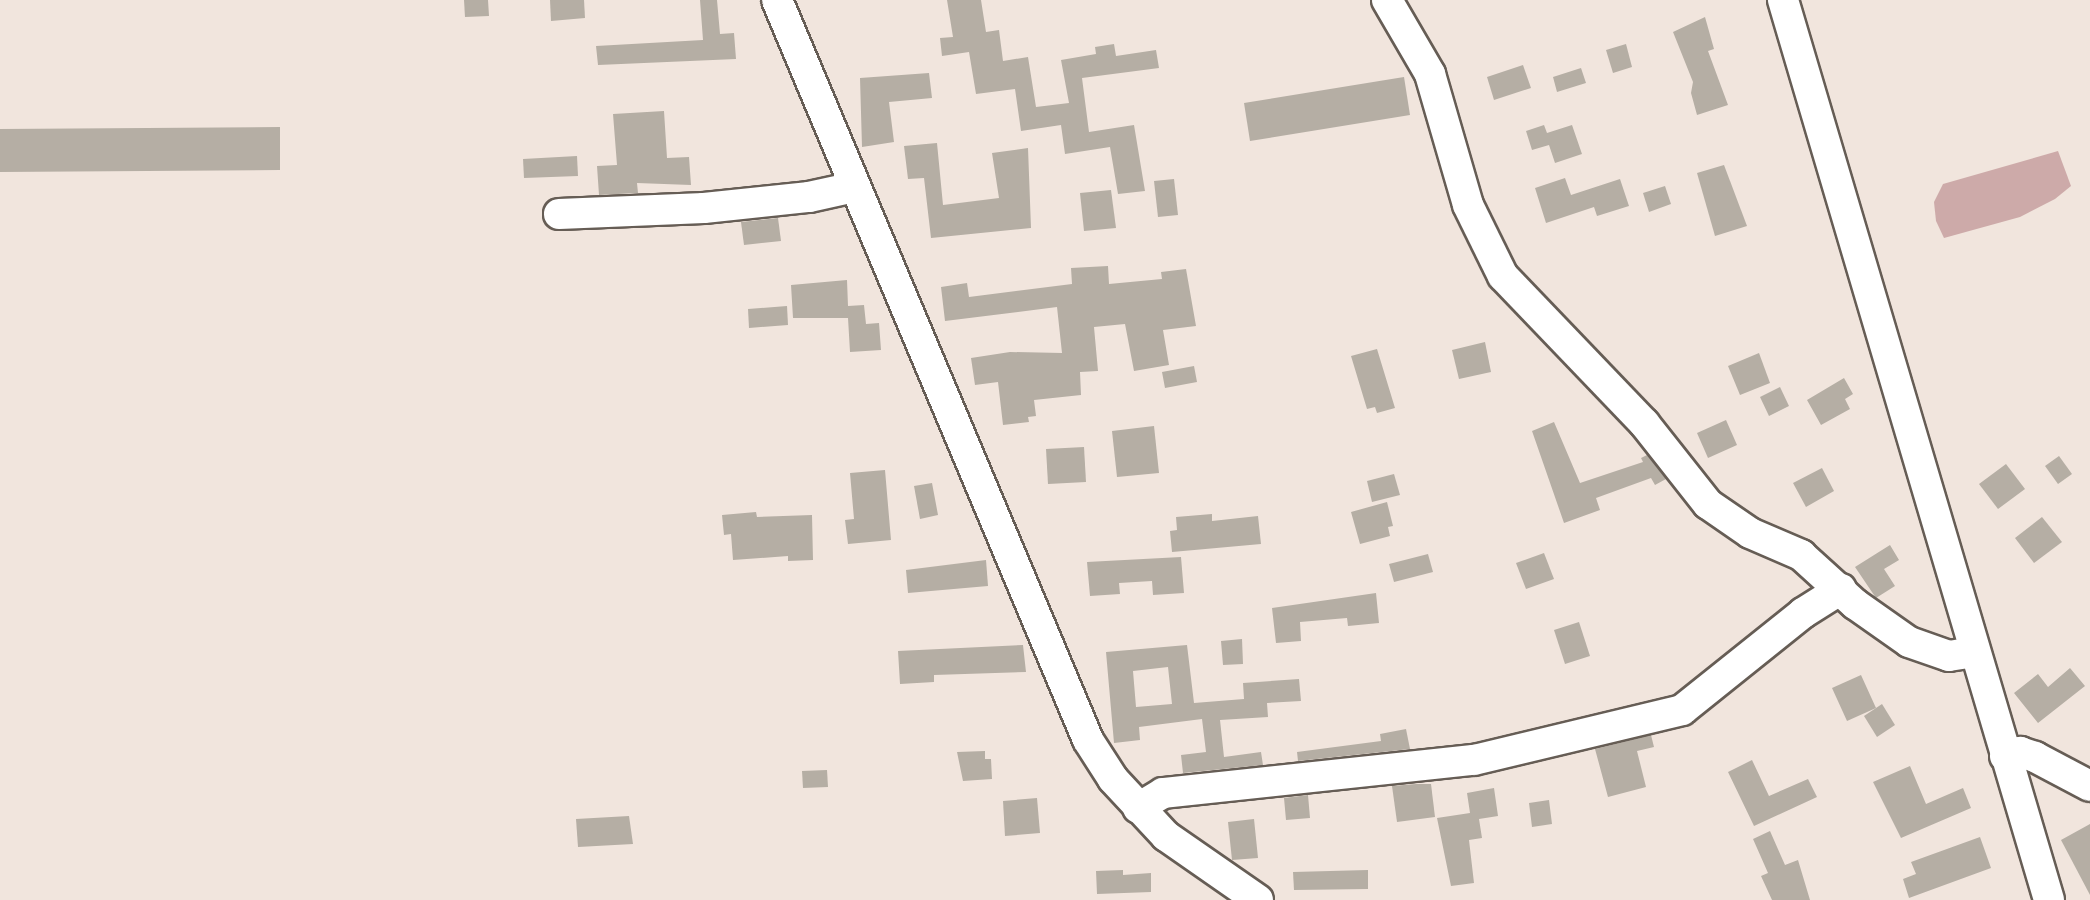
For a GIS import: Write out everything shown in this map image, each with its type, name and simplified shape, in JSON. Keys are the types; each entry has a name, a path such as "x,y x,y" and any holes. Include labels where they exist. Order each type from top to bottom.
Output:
{"street":[{"path":"777,0 1088,740 1113,779 1138,808 1204,865 1258,900"},
{"path":"1387,0 1430,74 1468,205 1503,276 1644,423 1708,504 1751,533 1801,555 1855,604 1927,651 1957,656 1975,652"},
{"path":"1783,0 2049,900"},
{"path":"559,214 704,208 809,197 854,187"},
{"path":"1138,808 1163,793 1474,760 1682,710 1803,613 1841,589"},
{"path":"2005,757 2020,752 2035,757 2090,786"}],"shaded area":[{"path":"2058,151 2071,186 2055,199 2020,217 1944,238 1936,221 1934,202 1943,184"}],"building":[{"path":"464,0 488,0 489,16 465,17"},
{"path":"550,0 584,0 585,18 551,21"},
{"path":"700,0 717,0 720,34 734,33 736,59 598,65 596,46 703,40"},
{"path":"947,0 981,0 986,32 999,30 1003,61 1028,57 1036,107 1069,103 1061,60 1096,54 1095,47 1114,44 1116,56 1156,50 1159,68 1082,78 1089,132 1134,125 1145,191 1118,194 1110,147 1065,154 1061,125 1021,131 1015,89 976,94 969,52 942,56 940,38 953,37"},
{"path":"1705,17 1714,49 1708,51 1728,105 1697,115 1691,93 1693,82 1673,32"},
{"path":"1626,44 1632,67 1613,73 1606,50"},
{"path":"1523,65 1531,88 1494,100 1487,77"},
{"path":"1581,68 1586,83 1557,92 1553,77"},
{"path":"929,73 932,98 889,102 894,142 862,147 860,78"},
{"path":"1404,77 1410,115 1250,141 1244,103"},
{"path":"664,111 667,158 689,157 691,185 637,183 638,193 599,195 597,166 617,165 613,114"},
{"path":"1544,125 1547,133 1572,125 1582,154 1555,163 1549,145 1532,150 1526,131"},
{"path":"280,127 280,170 0,172 0,129"},
{"path":"937,143 943,205 999,198 992,153 1028,148 1031,228 931,238 924,178 908,179 904,146"},
{"path":"577,156 578,176 524,178 523,159"},
{"path":"1724,165 1747,226 1715,236 1697,173"},
{"path":"1565,178 1571,195 1620,179 1629,206 1597,216 1594,207 1546,223 1535,188"},
{"path":"1174,179 1178,215 1158,217 1154,181"},
{"path":"1665,186 1671,204 1649,212 1643,193"},
{"path":"1111,190 1116,228 1084,231 1080,193"},
{"path":"778,218 781,241 744,245 741,222"},
{"path":"1108,266 1109,284 1162,279 1161,272 1186,269 1196,326 1163,330 1169,365 1134,371 1125,324 1094,327 1098,371 1080,372 1081,395 1034,400 1036,416 1028,417 1029,422 1003,425 998,382 975,385 971,358 1010,352 1062,353 1057,307 945,321 941,287 967,283 969,297 1072,284 1071,268"},
{"path":"847,280 848,306 864,305 866,324 879,323 881,350 850,352 848,318 793,318 791,285"},
{"path":"787,306 788,325 749,328 748,309"},
{"path":"1485,342 1491,372 1459,379 1452,350"},
{"path":"1377,349 1395,408 1377,413 1375,407 1367,409 1351,356"},
{"path":"1759,353 1770,383 1740,395 1728,366"},
{"path":"1194,366 1197,382 1165,388 1162,372"},
{"path":"1844,378 1853,394 1845,399 1850,409 1821,425 1807,400"},
{"path":"1780,387 1789,406 1769,416 1760,397"},
{"path":"1726,420 1737,445 1708,458 1697,433"},
{"path":"1554,422 1580,483 1643,462 1641,458 1647,455 1666,479 1655,485 1651,478 1596,498 1600,510 1564,523 1532,431"},
{"path":"1154,426 1159,473 1117,477 1112,431"},
{"path":"1084,447 1086,482 1048,484 1046,449"},
{"path":"2059,456 2072,474 2058,484 2045,466"},
{"path":"2006,464 2025,489 1998,509 1979,484"},
{"path":"1822,468 1834,491 1806,507 1793,483"},
{"path":"885,470 891,540 848,544 845,520 854,519 850,473"},
{"path":"1394,474 1400,495 1372,502 1367,481"},
{"path":"932,483 938,515 920,519 914,486"},
{"path":"1387,502 1393,526 1388,527 1390,536 1360,544 1351,512"},
{"path":"756,512 757,517 812,515 813,560 788,561 788,556 733,560 731,534 724,535 722,515"},
{"path":"1212,514 1212,521 1258,516 1261,544 1172,552 1170,531 1177,530 1176,517"},
{"path":"2042,517 2062,542 2034,563 2015,538"},
{"path":"1890,545 1899,560 1884,569 1895,586 1876,598 1855,567"},
{"path":"1544,553 1554,579 1526,589 1516,563"},
{"path":"1428,554 1433,572 1394,582 1389,564"},
{"path":"1181,557 1184,593 1153,595 1152,581 1119,583 1120,594 1090,596 1087,562"},
{"path":"986,560 988,586 908,593 906,570"},
{"path":"1376,593 1379,623 1348,626 1347,618 1300,622 1301,641 1276,643 1272,608"},
{"path":"1579,622 1590,656 1565,664 1554,630"},
{"path":"1242,639 1243,664 1223,665 1221,641"},
{"path":"1023,645 1026,672 934,675 934,682 900,684 898,651"},
{"path":"1187,645 1194,703 1244,699 1243,683 1299,679 1301,701 1267,703 1268,717 1220,720 1224,757 1261,752 1263,765 1183,773 1181,755 1206,752 1202,719 1139,727 1140,740 1114,743 1106,652","holes":["1168,667 1172,704 1136,707 1133,671"]},
{"path":"2070,668 2085,686 2038,723 2014,693 2038,674 2048,687"},
{"path":"1861,675 1876,708 1847,721 1832,688"},
{"path":"1882,704 1895,725 1877,737 1864,716"},
{"path":"1406,729 1410,749 1298,761 1297,752 1381,741 1380,734"},
{"path":"1651,735 1654,747 1637,751 1646,787 1608,797 1595,749"},
{"path":"985,751 985,759 991,759 992,779 963,781 957,752"},
{"path":"1752,760 1769,796 1808,779 1817,797 1754,826 1728,772"},
{"path":"1910,766 1926,804 1963,788 1971,808 1901,838 1873,782"},
{"path":"827,770 828,787 803,788 802,771"},
{"path":"1431,784 1435,817 1397,822 1392,786"},
{"path":"1494,788 1498,816 1479,819 1482,838 1469,840 1474,883 1451,886 1437,818 1470,813 1467,793"},
{"path":"1308,795 1310,818 1286,820 1284,798"},
{"path":"1037,798 1040,833 1005,836 1003,801"},
{"path":"1549,800 1552,824 1532,827 1529,803"},
{"path":"629,816 633,844 578,847 576,819"},
{"path":"1254,819 1258,858 1232,860 1228,822"},
{"path":"2090,824 2090,895 2061,840"},
{"path":"1770,831 1785,865 1798,860 1810,900 1772,900 1761,876 1768,873 1753,839"},
{"path":"1980,837 1991,868 1909,898 1903,879 1916,874 1911,862"},
{"path":"1123,870 1123,875 1151,873 1151,892 1097,894 1096,871"},
{"path":"1368,870 1368,889 1294,890 1293,872"}]}
